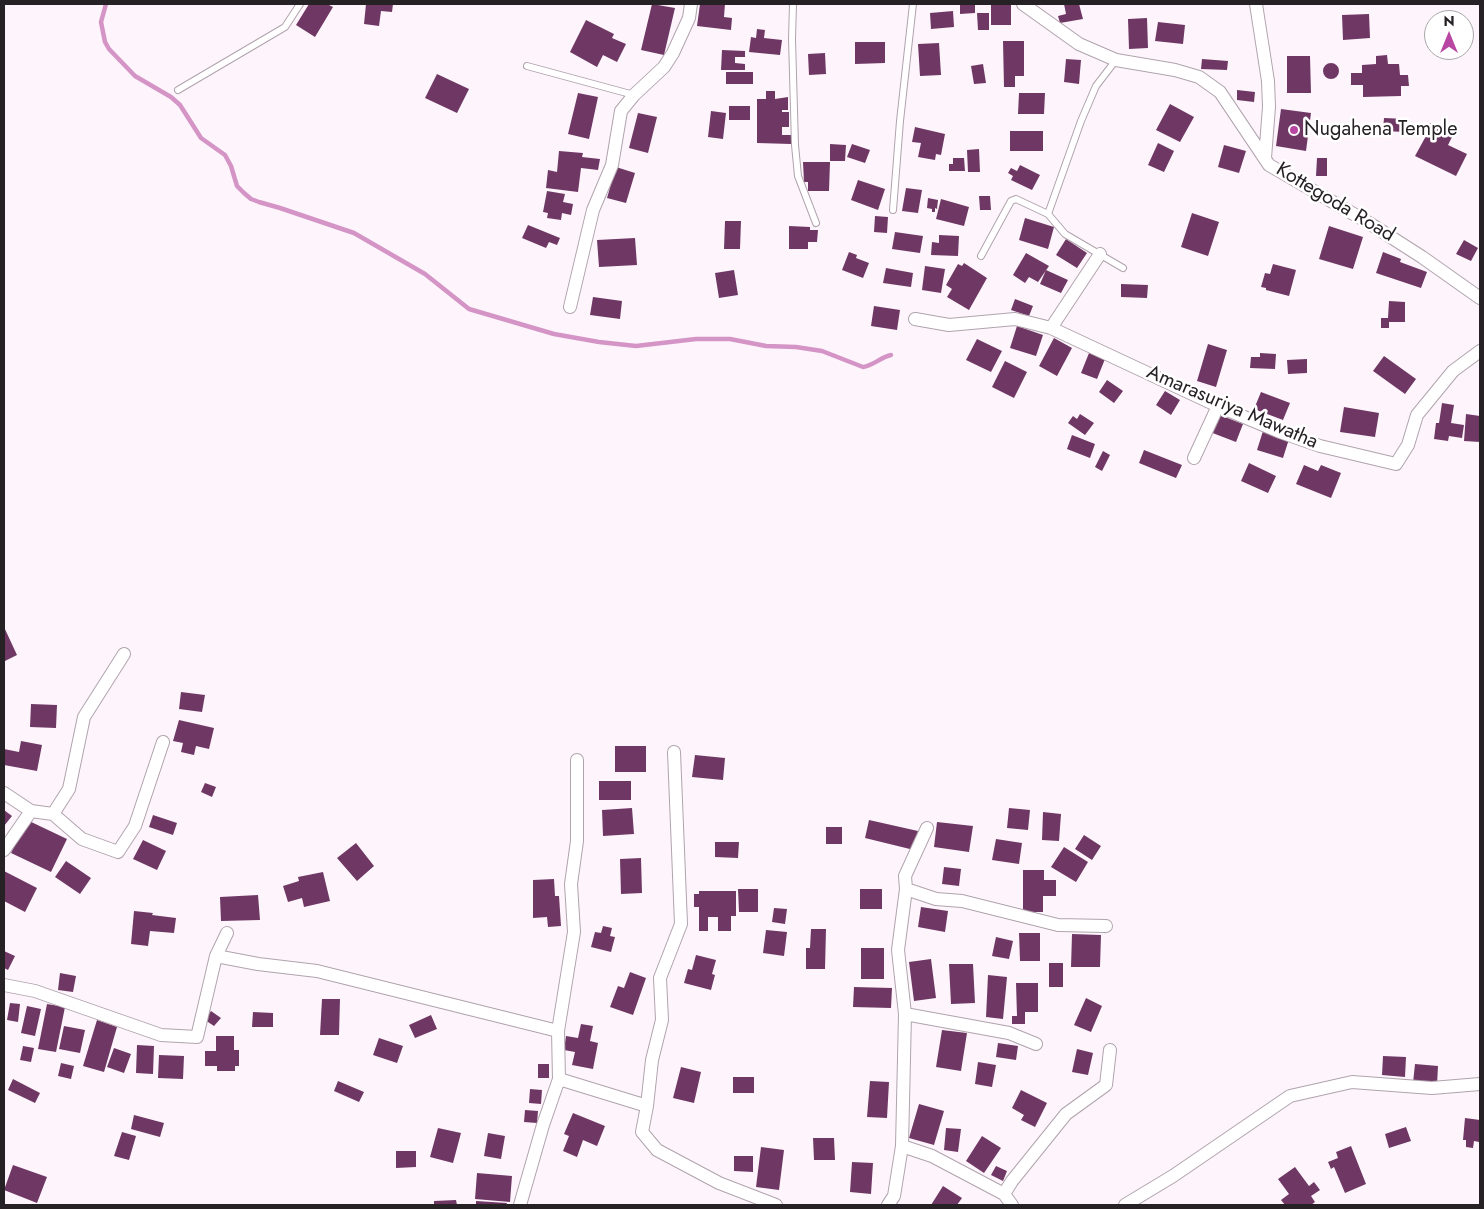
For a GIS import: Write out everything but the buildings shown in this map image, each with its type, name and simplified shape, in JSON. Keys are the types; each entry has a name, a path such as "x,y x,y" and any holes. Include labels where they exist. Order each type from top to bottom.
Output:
{"street":[{"path":"570,308 593,210 612,165 622,111 634,94 664,67 673,53 689,18 691,4"},
{"name":"Kottegoda Road","path":"1023,4 1079,44 1116,60 1176,70 1199,77 1220,92 1269,164 1369,223 1422,257 1480,298"},
{"path":"1256,4 1268,81 1269,107 1265,158"},
{"path":"1051,328 1100,254"},
{"name":"Amarasuriya Mawatha","path":"915,319 949,325 1014,319 1051,328 1218,406 1280,432 1320,446 1396,464 1408,445 1417,415 1454,371 1480,351"},
{"path":"1194,458 1218,406"},
{"path":"53,814 70,789 84,717 124,654"},
{"path":"4,793 31,811 53,814 82,839 118,852 135,826 163,742"},
{"path":"674,752 681,924 660,978 662,1020 652,1060 642,1132 657,1150 719,1183 776,1205"},
{"path":"520,1205 559,1080 558,1031 574,932 571,884 577,841 577,760"},
{"path":"4,850 31,811"},
{"path":"888,1205 894,1196 902,1146 905,1014 898,950 906,889 905,876 928,828"},
{"path":"906,889 936,899 962,901 1058,926 1106,926"},
{"path":"4,985 35,991 161,1035 197,1037 216,956 227,933"},
{"path":"216,956 258,964 318,971 558,1031"},
{"path":"905,1014 1009,1033 1036,1044"},
{"path":"1004,1194 1012,1181 1066,1114 1106,1085 1110,1050"},
{"path":"559,1080 647,1106"},
{"path":"1125,1205 1172,1176 1290,1096 1352,1082 1432,1088 1480,1084"},
{"path":"902,1146 932,1156 1004,1194 1012,1205"}],"lane":[{"path":"178,90 285,26 300,4"},
{"path":"793,4 792,39 798,176 816,223"},
{"path":"893,210 901,112 914,4"},
{"path":"1048,214 1080,121 1096,86 1116,60"},
{"path":"527,66 634,94"},
{"path":"981,256 1011,201 1016,199 1048,214 1065,234 1123,268"}],"waterway":[{"path":"106,4 101,22 105,42 109,49 135,76 171,97 180,105 201,138 225,155 231,166 237,186 251,199 354,233 425,274 469,309 554,334 599,342 636,346 696,339 730,339 766,346 796,347 822,351 863,367 891,355"}],"place":[{"name":"Nugahena Temple","path":"1294,130"}]}
